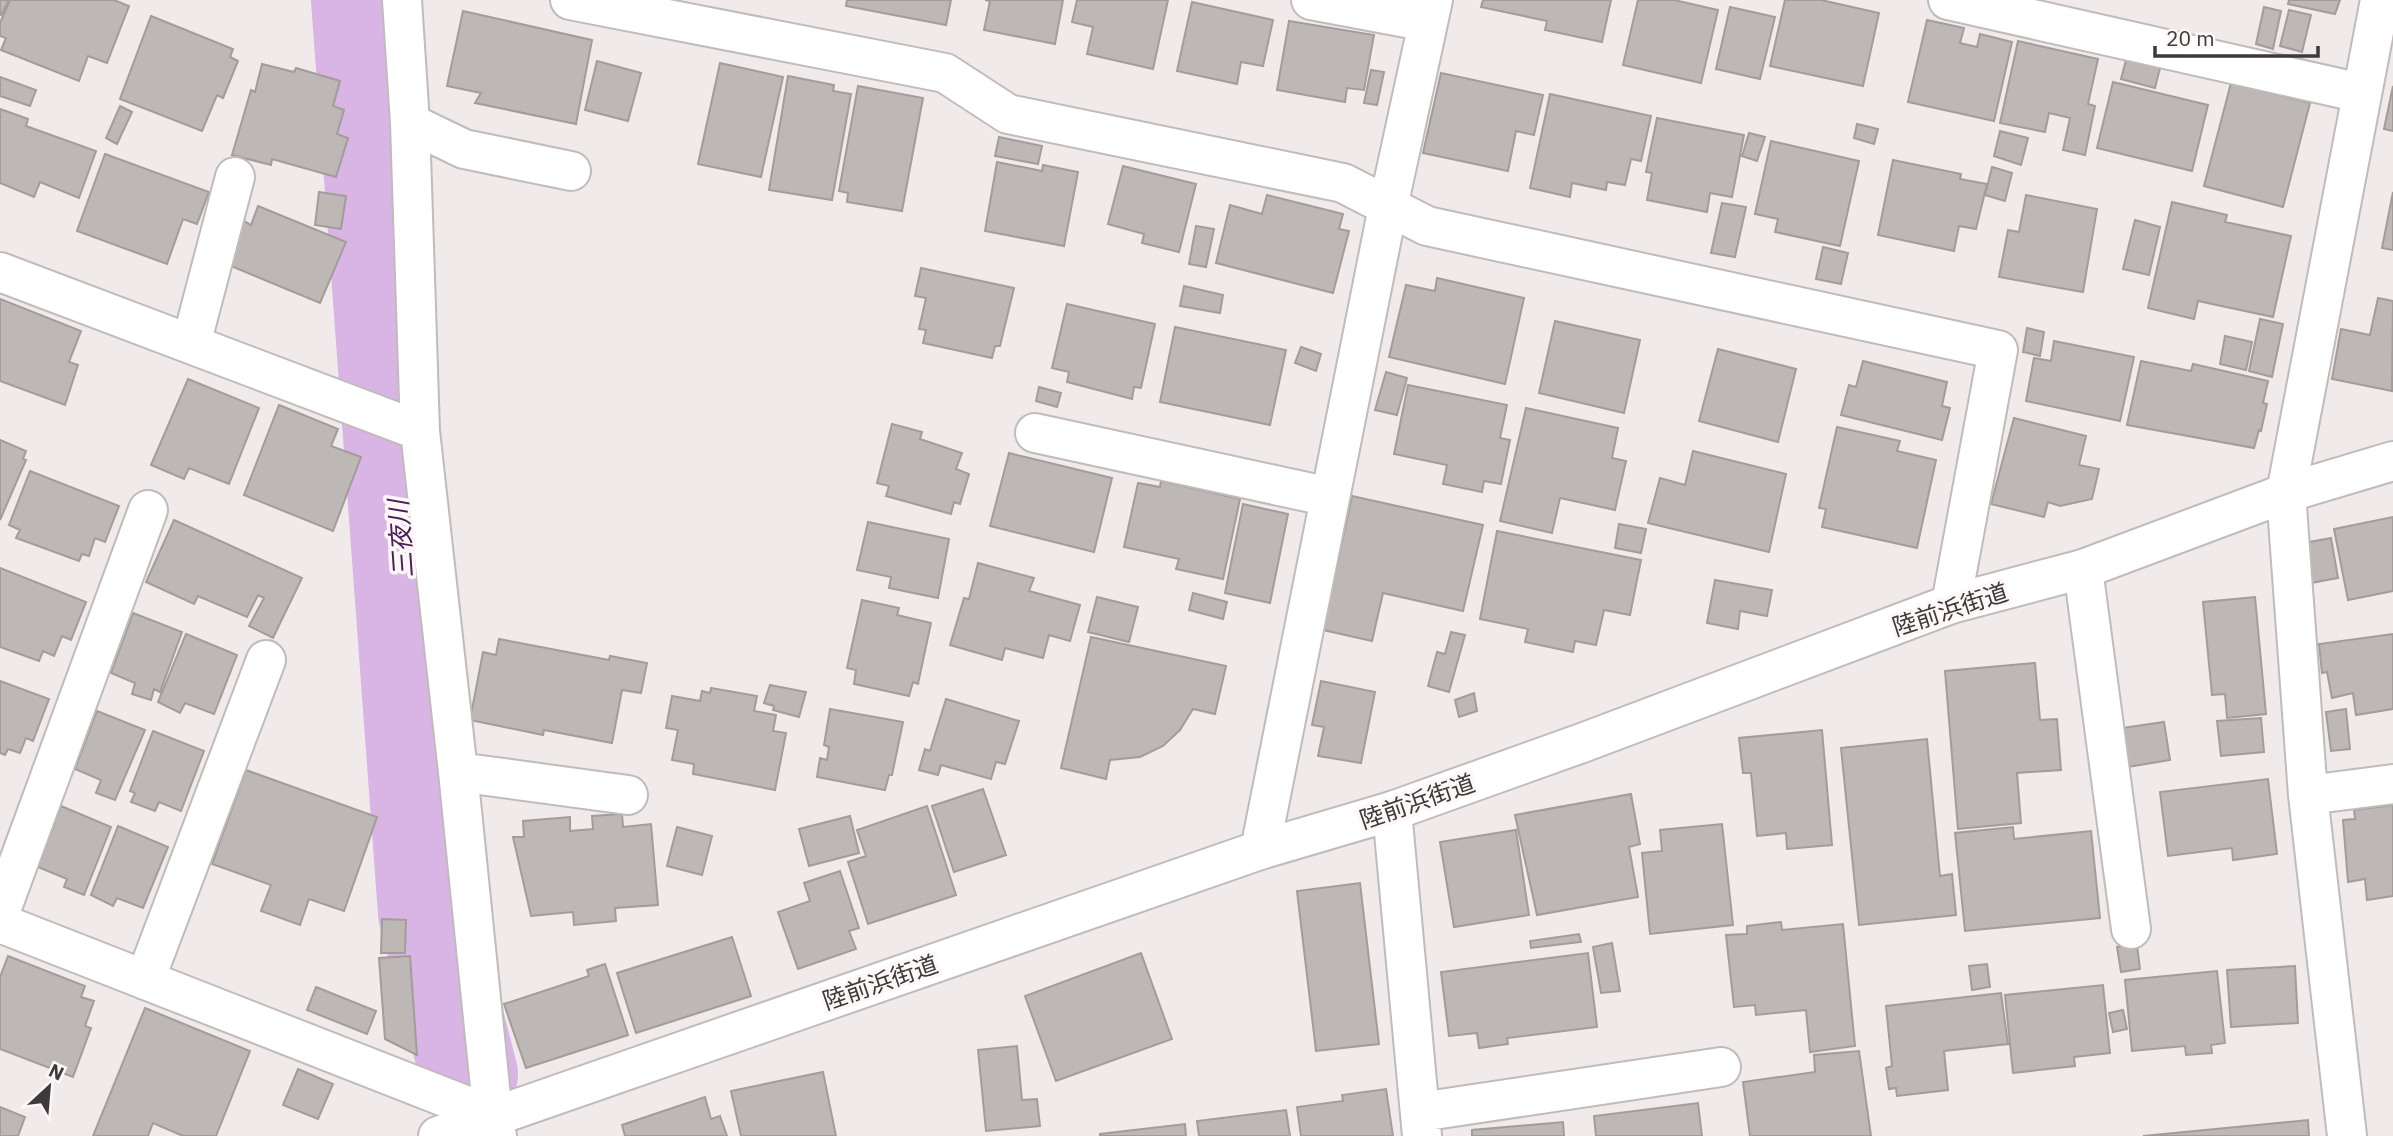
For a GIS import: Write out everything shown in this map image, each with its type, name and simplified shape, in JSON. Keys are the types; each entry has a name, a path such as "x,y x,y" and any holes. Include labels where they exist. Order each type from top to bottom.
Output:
{"street":[{"path":"0,923 145,980 495,1126 420,431 410,123 402,0"},
{"path":"569,0 946,73 1008,114 1343,183 1427,226 1998,350 1951,604"},
{"path":"1259,850 1430,11 1311,0"},
{"path":"1948,0 2361,93"},
{"path":"2347,1136 2308,795 2286,493 2380,0"},
{"path":"410,123 464,149 571,171"},
{"path":"191,344 235,177"},
{"path":"0,272 420,431"},
{"path":"1035,433 1330,497"},
{"name":"陸前浜街道","path":"438,1136 495,1126 1259,850 1392,811 1582,743 1951,604 2082,569 2286,493 2393,461"},
{"path":"0,912 148,510"},
{"path":"2082,569 2131,929"},
{"path":"145,980 266,660"},
{"path":"458,772 628,795"},
{"path":"2308,795 2393,784"},
{"path":"1392,811 1421,1124 1721,1068"}],"building":[{"path":"0,0 9,0 1,15 0,14"},
{"path":"10,0 114,0 129,6 107,63 88,56 79,81 1,50 6,38 0,36 0,23"},
{"path":"847,0 951,0 946,25 846,6"},
{"path":"985,0 1063,0 1055,44 984,30 990,1"},
{"path":"1077,0 1168,0 1153,69 1087,54 1093,27 1072,22"},
{"path":"1483,0 1611,0 1602,42 1545,30 1547,21 1481,7"},
{"path":"1638,0 1674,0 1718,10 1701,83 1623,65"},
{"path":"1785,0 1821,0 1879,13 1863,86 1770,66"},
{"path":"2289,0 2340,0 2335,14 2288,4"},
{"path":"1192,2 1273,20 1263,66 1241,62 1237,84 1177,71"},
{"path":"1730,7 1775,17 1760,79 1716,69"},
{"path":"2264,7 2281,11 2273,49 2256,44"},
{"path":"2289,10 2311,15 2302,52 2280,46"},
{"path":"463,11 592,40 576,124 475,103 481,93 447,86"},
{"path":"151,16 233,49 230,57 238,61 223,98 217,95 202,131 120,99"},
{"path":"1927,20 1964,28 1960,43 1977,47 1980,34 2012,42 1994,121 1908,102"},
{"path":"1289,21 1374,35 1364,90 1347,88 1345,102 1277,90"},
{"path":"2018,41 2098,59 2088,104 2095,106 2085,155 2063,150 2070,118 2049,113 2045,132 2000,123"},
{"path":"2126,60 2160,68 2155,88 2121,79"},
{"path":"597,61 641,73 628,121 585,110"},
{"path":"720,63 783,77 761,177 698,164"},
{"path":"262,64 294,72 296,68 340,81 333,106 344,110 337,134 348,138 336,177 272,159 271,165 232,155 251,90 255,92"},
{"path":"1371,70 1384,72 1377,105 1364,103"},
{"path":"1441,73 1543,95 1534,135 1516,131 1508,171 1423,153"},
{"path":"788,76 834,85 833,91 851,94 832,200 769,190"},
{"path":"0,77 36,90 30,106 0,96"},
{"path":"2113,82 2208,105 2192,171 2097,148"},
{"path":"2231,83 2310,103 2283,207 2204,186"},
{"path":"858,86 923,98 902,211 847,202 848,193 839,191"},
{"path":"2393,86 2393,131 2384,129"},
{"path":"1550,94 1651,116 1641,161 1631,159 1625,185 1607,182 1606,190 1572,183 1570,197 1530,188"},
{"path":"120,106 132,112 117,144 106,138"},
{"path":"0,109 28,119 26,126 96,151 79,198 40,182 34,197 0,183"},
{"path":"1657,118 1744,135 1732,197 1710,193 1707,212 1647,200 1652,173 1646,172"},
{"path":"1857,124 1878,129 1874,144 1854,138"},
{"path":"2000,131 2028,138 2021,165 1994,156"},
{"path":"1749,133 1765,137 1757,161 1742,156"},
{"path":"999,137 1042,146 1038,164 995,156"},
{"path":"1771,141 1859,161 1840,246 1775,232 1778,219 1755,214"},
{"path":"105,154 209,192 197,224 183,219 167,264 77,231"},
{"path":"1893,160 1961,174 1960,179 1987,184 1976,229 1959,226 1954,251 1878,235"},
{"path":"997,162 1042,171 1043,165 1078,172 1064,246 985,231"},
{"path":"1123,166 1196,184 1179,252 1142,243 1144,234 1108,224"},
{"path":"1992,167 2012,173 2005,201 1985,195"},
{"path":"319,192 346,196 341,229 315,225"},
{"path":"2393,192 2393,250 2382,248"},
{"path":"1267,195 1343,214 1339,229 1349,231 1333,293 1216,263 1230,205 1262,214"},
{"path":"2026,195 2097,209 2083,292 1999,277 2008,230 2019,232"},
{"path":"2172,202 2227,215 2225,222 2291,236 2273,317 2198,301 2194,319 2148,308"},
{"path":"1722,203 1746,207 1735,257 1711,253"},
{"path":"258,206 346,242 320,303 226,264 244,221 251,225"},
{"path":"2135,220 2160,227 2149,275 2123,269"},
{"path":"1196,226 1214,229 1206,267 1189,264"},
{"path":"1823,247 1848,253 1841,284 1816,279"},
{"path":"921,268 1014,288 1000,346 995,346 992,358 923,343 926,330 919,329 926,298 915,296"},
{"path":"1437,278 1524,298 1505,384 1389,357 1406,285 1435,291"},
{"path":"1184,286 1223,295 1220,313 1180,306"},
{"path":"2378,298 2393,301 2392,391 2332,379 2341,329 2370,335"},
{"path":"0,299 81,331 69,362 78,365 65,405 0,381"},
{"path":"1067,304 1155,324 1141,388 1134,387 1132,399 1067,382 1069,372 1052,368"},
{"path":"2260,319 2283,324 2272,377 2249,371"},
{"path":"1555,321 1640,340 1624,413 1539,393"},
{"path":"1175,327 1286,350 1270,425 1160,402"},
{"path":"2027,328 2044,332 2040,356 2023,352"},
{"path":"2225,336 2252,342 2246,370 2220,364"},
{"path":"2054,341 2134,357 2120,421 2026,401 2034,358 2051,361"},
{"path":"1301,347 1321,354 1316,371 1295,363"},
{"path":"1718,349 1796,369 1778,442 1699,421"},
{"path":"1863,361 1947,382 1942,406 1950,408 1942,440 1841,415 1849,385 1856,387"},
{"path":"2141,361 2191,371 2193,364 2268,381 2263,403 2267,404 2254,448 2127,425"},
{"path":"1386,372 1407,378 1397,415 1375,410"},
{"path":"188,379 259,408 229,484 189,468 184,479 151,465"},
{"path":"1408,385 1507,405 1500,438 1510,440 1501,484 1484,481 1482,492 1443,484 1447,465 1394,454"},
{"path":"1039,387 1061,393 1057,407 1036,401"},
{"path":"279,405 338,429 331,446 361,457 333,531 244,495"},
{"path":"1526,408 1618,428 1612,458 1626,461 1615,510 1560,498 1552,533 1500,521"},
{"path":"2014,418 2086,436 2079,465 2099,469 2092,499 2060,506 2048,502 2044,517 1991,504"},
{"path":"892,424 922,432 920,439 962,453 956,469 969,474 960,504 954,502 951,514 886,496 889,486 877,483"},
{"path":"1837,427 1900,441 1897,451 1936,460 1917,548 1822,527 1826,509 1819,508"},
{"path":"0,440 26,451 23,459 26,460 0,520"},
{"path":"1693,451 1786,474 1769,552 1648,523 1660,478 1685,485"},
{"path":"1009,453 1112,478 1094,552 990,526"},
{"path":"30,471 119,506 105,542 95,538 89,556 82,554 79,561 16,538 20,530 9,525"},
{"path":"1161,481 1240,499 1223,579 1176,569 1179,559 1124,547 1138,483 1160,487"},
{"path":"1352,496 1483,525 1463,611 1383,593 1372,641 1323,630"},
{"path":"1243,504 1288,514 1270,603 1225,593"},
{"path":"2393,517 2393,591 2348,600 2334,529"},
{"path":"174,520 302,578 273,638 249,626 264,598 258,595 247,617 198,596 194,604 146,582"},
{"path":"868,522 949,539 938,598 889,588 891,577 857,570"},
{"path":"1619,524 1646,529 1641,553 1615,548"},
{"path":"1497,531 1641,560 1630,615 1604,610 1596,645 1575,641 1573,652 1525,642 1528,629 1480,619"},
{"path":"2331,538 2338,578 2311,583 2304,543"},
{"path":"978,563 1034,578 1029,591 1080,605 1070,641 1049,635 1043,658 1005,648 1002,660 950,645 964,598 969,599"},
{"path":"0,568 86,602 71,640 62,636 54,656 43,651 39,661 0,647"},
{"path":"1715,580 1772,590 1767,616 1740,611 1738,629 1707,623"},
{"path":"1193,593 1227,602 1223,619 1189,610"},
{"path":"1097,597 1138,607 1129,642 1088,632"},
{"path":"2255,597 2266,714 2227,718 2225,694 2212,695 2203,602"},
{"path":"862,600 899,608 897,615 931,623 918,684 913,682 909,696 854,684 856,670 847,668"},
{"path":"133,613 182,632 160,692 154,689 151,700 132,694 135,683 111,673"},
{"path":"1451,632 1465,635 1449,692 1428,686 1437,652 1445,654"},
{"path":"186,634 237,655 214,714 185,703 180,713 158,702"},
{"path":"2393,634 2393,709 2356,715 2353,693 2332,698 2327,672 2322,673 2319,644"},
{"path":"1091,637 1226,666 1215,714 1193,709 1180,730 1163,746 1140,757 1110,760 1106,779 1061,768"},
{"path":"499,639 609,660 610,656 647,663 641,693 622,690 612,743 544,730 543,735 470,720 483,652 496,655"},
{"path":"2035,663 2040,720 2057,719 2061,770 2017,773 2021,823 1958,829 1945,671"},
{"path":"0,681 49,699 33,741 26,738 20,753 8,749 5,755 0,753"},
{"path":"1321,681 1375,692 1361,763 1318,756 1324,727 1312,725"},
{"path":"770,685 806,692 799,717 773,710 774,706 764,703"},
{"path":"711,688 757,696 754,711 776,715 773,731 786,733 775,790 693,774 694,764 672,760 678,730 666,728 672,696 700,701 702,691 710,693"},
{"path":"1474,693 1477,711 1459,717 1455,700"},
{"path":"946,699 1019,721 1005,764 996,762 991,779 941,765 938,775 919,770 925,749 930,751"},
{"path":"830,709 903,722 892,775 889,775 885,790 817,777 820,758 827,760 829,747 824,745"},
{"path":"2346,709 2350,749 2331,751 2326,712"},
{"path":"97,711 145,730 115,800 96,793 101,780 75,769"},
{"path":"2261,718 2264,752 2221,756 2217,721"},
{"path":"2164,722 2170,760 2127,767 2122,728"},
{"path":"1822,730 1832,845 1787,849 1786,833 1757,836 1751,773 1743,773 1739,738"},
{"path":"153,731 204,751 181,811 159,802 155,811 131,802 135,793 130,791"},
{"path":"1927,739 1940,876 1952,874 1956,915 1859,925 1841,748"},
{"path":"246,770 377,817 344,911 309,899 300,925 261,911 271,885 212,864"},
{"path":"2268,779 2277,854 2233,860 2232,848 2168,856 2160,792"},
{"path":"983,789 1006,855 954,872 932,806"},
{"path":"1631,794 1640,844 1629,847 1638,897 1537,915 1515,815"},
{"path":"2393,805 2393,896 2367,900 2365,879 2348,882 2343,820 2355,819 2354,810"},
{"path":"61,806 111,827 84,895 64,887 67,879 38,867"},
{"path":"927,806 956,895 868,924 848,862 866,856 857,830"},
{"path":"622,814 623,827 651,824 658,905 615,908 616,921 574,925 573,912 531,916 513,837 524,837 523,821 570,817 570,831 593,829 592,816"},
{"path":"850,816 859,853 809,866 799,829"},
{"path":"1722,824 1733,925 1650,934 1642,853 1662,851 1660,830"},
{"path":"118,826 168,847 143,908 117,898 113,906 91,895"},
{"path":"677,827 712,836 702,875 667,866"},
{"path":"2013,827 2014,839 2091,831 2100,918 1965,931 1955,833"},
{"path":"1516,830 1529,915 1454,927 1440,842"},
{"path":"840,871 859,928 849,931 856,949 798,969 778,912 810,901 804,883"},
{"path":"1360,883 1379,1044 1316,1051 1297,891"},
{"path":"382,919 406,920 405,953 381,953"},
{"path":"1781,922 1782,930 1843,924 1855,1046 1810,1052 1806,1010 1756,1015 1755,1005 1734,1007 1726,935 1747,934 1747,926"},
{"path":"1579,934 1581,942 1531,948 1530,941"},
{"path":"732,937 751,996 636,1033 617,973"},
{"path":"1612,943 1620,991 1601,993 1593,947"},
{"path":"2137,945 2140,969 2121,972 2117,947"},
{"path":"1141,953 1172,1039 1056,1081 1025,996"},
{"path":"1588,953 1597,1027 1507,1038 1508,1044 1479,1048 1477,1033 1449,1036 1441,972"},
{"path":"8,956 85,986 81,997 94,1001 85,1026 91,1028 73,1077 0,1049 0,977"},
{"path":"410,956 417,1055 385,1039 379,958"},
{"path":"605,964 628,1035 526,1068 504,1004 589,976 587,970"},
{"path":"1987,964 1990,987 1972,990 1969,966"},
{"path":"2295,966 2298,1023 2231,1027 2227,970"},
{"path":"2217,971 2225,1043 2211,1045 2212,1053 2186,1055 2185,1046 2132,1051 2125,980"},
{"path":"2103,985 2110,1053 2074,1057 2075,1066 2013,1073 2005,995"},
{"path":"316,987 376,1011 367,1034 307,1010"},
{"path":"2001,993 2008,1044 1944,1051 1948,1090 1897,1096 1896,1088 1889,1089 1886,1068 1892,1066 1886,1006"},
{"path":"145,1008 250,1051 216,1136 183,1136 153,1123 148,1136 93,1136"},
{"path":"2123,1010 2127,1029 2113,1032 2109,1013"},
{"path":"1017,1046 1022,1100 1037,1099 1040,1126 986,1131 978,1050"},
{"path":"1859,1051 1871,1136 1750,1136 1743,1082 1815,1072 1814,1055"},
{"path":"298,1069 333,1084 318,1119 283,1105"},
{"path":"823,1072 836,1136 741,1136 731,1091"},
{"path":"1386,1089 1393,1136 1301,1136 1297,1107 1343,1101 1342,1095"},
{"path":"705,1097 711,1119 720,1116 727,1136 625,1136 622,1125"},
{"path":"1698,1103 1702,1136 1596,1136 1594,1116"},
{"path":"0,1107 25,1117 18,1136 0,1136"},
{"path":"1286,1110 1290,1136 1199,1136 1197,1121"},
{"path":"2308,1120 2309,1136 2143,1136"},
{"path":"1563,1122 1564,1136 1472,1136 1472,1130"},
{"path":"1185,1124 1186,1136 1100,1136 1100,1134"}],"waterway":[{"name":"三夜川","path":"360,0 427,913 469,1074"}]}
